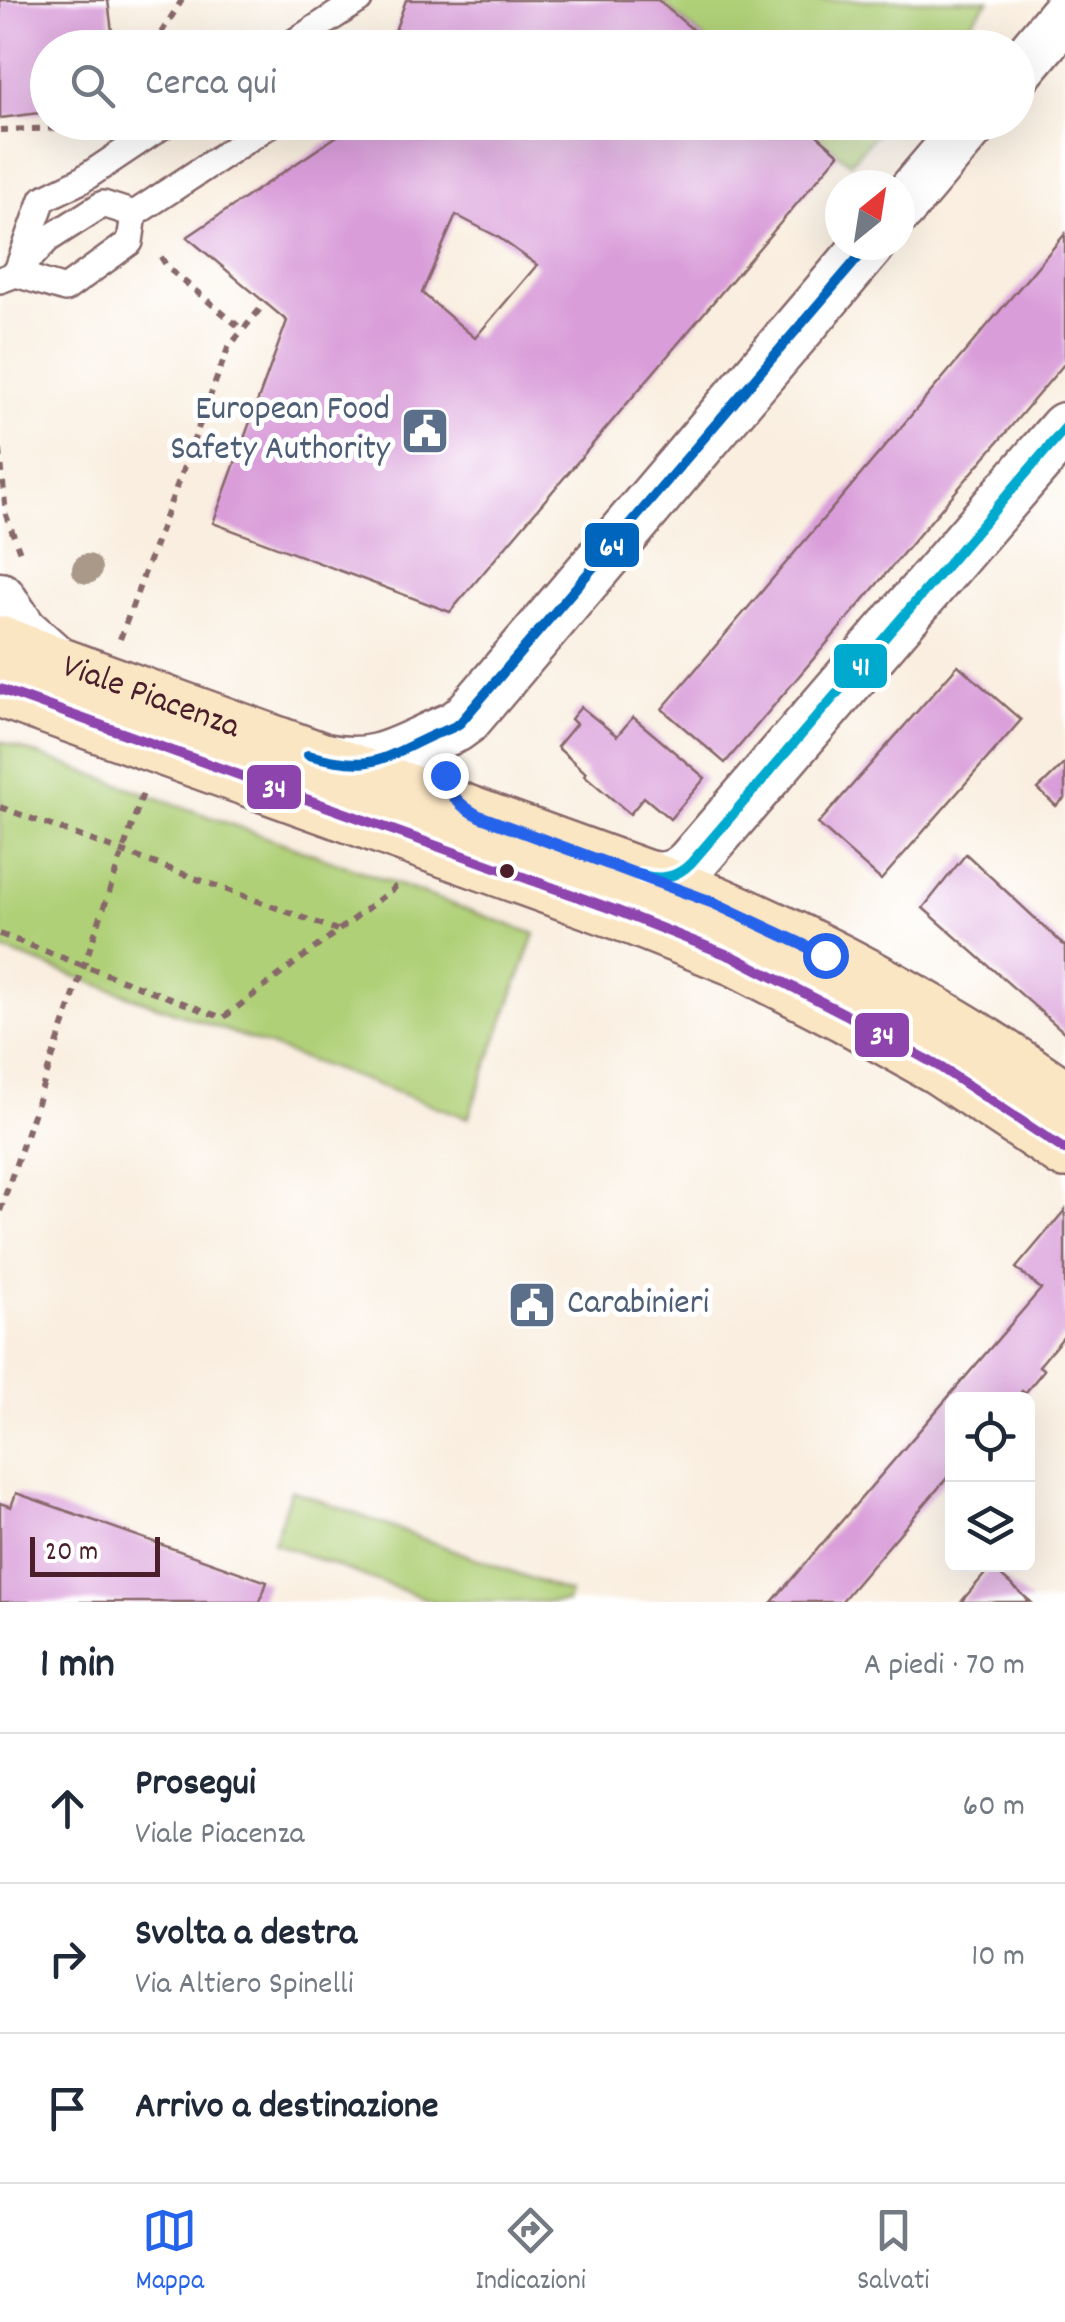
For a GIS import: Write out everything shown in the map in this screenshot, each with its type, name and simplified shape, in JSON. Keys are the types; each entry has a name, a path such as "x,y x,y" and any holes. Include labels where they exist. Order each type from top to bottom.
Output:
{"main road":[{"name":"Viale Piacenza","path":"0,644 486,819 678,879 865,976 1062,1096"},
{"name":"Viale Piacenza","path":"0,688 629,915 738,959 940,1067 1065,1150"}],"street":[{"path":"1035,50 1065,14"},
{"path":"915,190 958,140"},
{"path":"308,755 338,762 370,763 394,756 466,719 855,260"},
{"path":"678,879 1065,428"},
{"path":"13,583 22,630 60,665"},
{"path":"466,719 450,754 446,781 459,803 486,819"}],"lane":[{"path":"313,30 359,0"},
{"path":"8,277 43,200 80,181 141,140"},
{"path":"8,277 65,289 130,242 134,214 247,140"},
{"path":"8,277 48,239 104,204 134,214"}],"path":[{"path":"163,30 182,0"},
{"path":"0,130 30,129"},
{"path":"134,214 168,268 243,330"},
{"path":"120,638 228,348 265,303"},
{"path":"0,450 13,583"},
{"path":"103,632 138,645"},
{"path":"0,1211 146,784"},
{"path":"0,807 338,930"},
{"path":"0,934 222,1018 412,875"}],"green space":[{"path":"658,0 989,0 964,30 694,30"},
{"path":"822,140 870,140 850,163"},
{"path":"0,741 535,934 468,1118 0,949"},
{"path":"291,1490 570,1593 567,1602 435,1602 273,1543"}],"building":[{"path":"0,0 108,0 112,30 30,30 30,114 0,118"},
{"path":"406,0 658,0 693,30 395,30"},
{"name":"European Food Safety Authority","path":"331,140 823,140 839,154 450,612 213,523 287,321 187,237","holes":["456,215 498,237 537,265 475,338 422,293"]},
{"path":"1065,234 1065,363 725,763 662,709"},
{"path":"958,665 1021,720 881,880 818,824"},
{"path":"581,707 617,736 633,717 705,778 670,819 644,797 630,814 557,747 576,724 571,719"},
{"path":"1065,763 1065,798 1056,806 1038,789"},
{"path":"966,854 1065,946 1065,1033 923,908"},
{"path":"1065,1210 1065,1335 1039,1366 1044,1370 1026,1392 952,1392 1041,1289 1016,1268"},
{"path":"945,1401 945,1480 841,1602 772,1602"},
{"path":"16,1493 267,1582 260,1602 0,1602 0,1503 11,1507"},
{"path":"987,1572 997,1572 1031,1602 961,1602"}],"transit line":[{"name":"64","path":"308,755 346,762 373,761 460,723 856,260"},
{"name":"41","path":"642,875 668,876 691,863 1065,428"},
{"name":"34","path":"0,689 615,910 738,959 940,1067 1065,1150"}],"place":[{"name":"European Food Safety Authority","path":"425,431"},
{"name":"Carabinieri","path":"532,1305"}],"route":[{"path":"445,775 447,788 470,812 714,903 825,955"}]}
